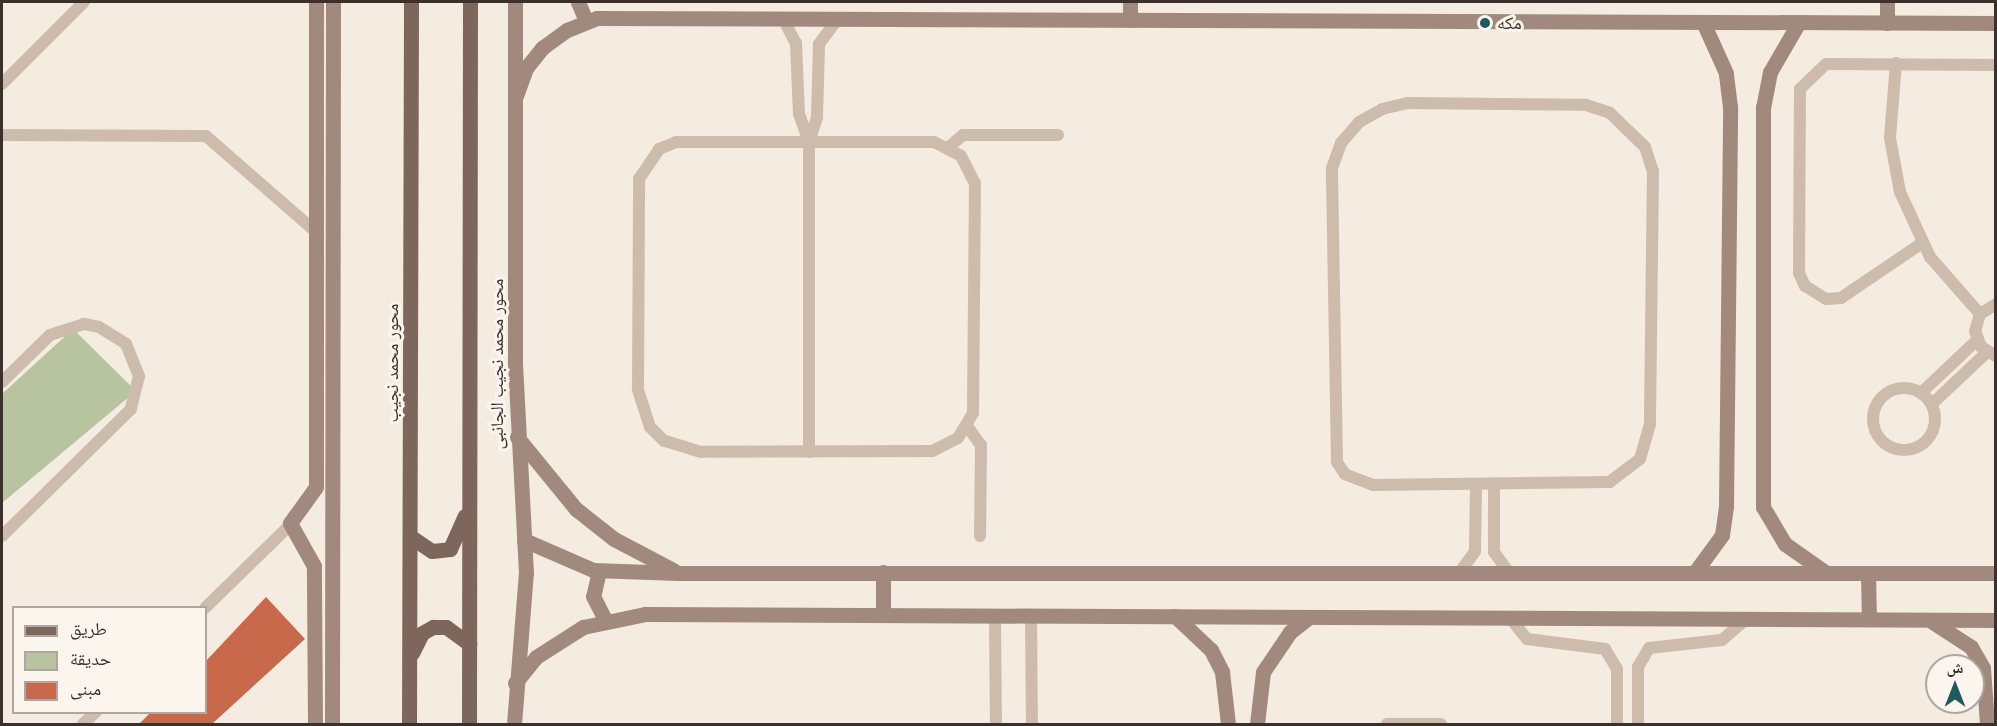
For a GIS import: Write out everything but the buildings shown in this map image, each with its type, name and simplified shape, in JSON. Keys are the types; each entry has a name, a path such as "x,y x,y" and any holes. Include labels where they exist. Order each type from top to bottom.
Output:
{"main road":[{"name":"محور محمد نجيب","path":"409,724 411,2"},
{"path":"469,724 470,2"},
{"path":"411,537 432,551 450,549 470,499"},
{"path":"410,671 414,644 433,627 446,627 469,644"}],"street":[{"path":"2,84 84,2"},
{"path":"207,606 290,525 316,487 316,2"},
{"path":"332,724 335,187 333,2"},
{"name":"محور محمد نجيب الجانبى","path":"514,724 524,540 517,437 515,2"},
{"path":"578,2 586,21"},
{"path":"1130,2 1130,20"},
{"path":"1887,2 1887,23"},
{"path":"783,19 796,44 800,114 809,142"},
{"path":"516,96 526,68 542,48 586,21 838,19 1995,23"},
{"path":"809,452 809,142 817,117 819,45 838,19"},
{"path":"1695,572 1722,535 1726,506 1730,107 1726,73 1704,22"},
{"path":"1799,22 1770,72 1763,107 1763,507 1785,544 1825,572"},
{"path":"1896,63 1892,156 1922,243 1980,314 1977,340 1921,393"},
{"path":"1922,243 1841,298 1812,294 1798,273 1800,89 1826,64 1995,65"},
{"path":"1408,103 1586,105 1630,127 1653,171 1648,442 1640,459 1610,482 1494,486 1373,485 1352,478 1337,462 1332,168 1341,143 1359,122 1382,109 1408,103"},
{"path":"2,135 206,136 316,232"},
{"path":"949,147 963,135 1058,135"},
{"path":"676,142 809,142 934,142 949,147 970,169 975,183 973,413 967,426 933,451 682,450 650,427 638,389 639,179 646,162 676,142"},
{"path":"316,187 335,187"},
{"path":"1980,314 1995,304"},
{"path":"2,382 50,335 84,324 114,334 126,344 139,376 131,409 2,536"},
{"path":"1932,404 1991,354 1977,340"},
{"path":"1901,388 1921,393 1932,404 1935,424 1925,442 1906,450 1886,444 1873,416 1882,397 1901,388"},
{"path":"967,426 981,445 980,536"},
{"path":"517,437 548,480 595,525 678,573"},
{"path":"1460,572 1475,551 1476,486"},
{"path":"1494,486 1494,552 1509,573"},
{"path":"306,501 320,498 332,505"},
{"path":"290,525 295,540 306,549 314,566 315,724"},
{"path":"524,540 553,557 599,571 678,573 1995,573"},
{"path":"306,549 320,552 332,545"},
{"path":"599,571 593,596 605,620"},
{"path":"883,572 883,615"},
{"path":"1868,573 1869,619"},
{"path":"515,683 537,657 567,635 605,620 645,614 1995,620"},
{"path":"995,616 996,724"},
{"path":"1031,616 1032,724"},
{"path":"1175,616 1200,638 1222,672 1228,724"},
{"path":"1257,724 1263,672 1290,632 1309,617"},
{"path":"1509,618 1527,639 1605,649 1617,669 1617,724"},
{"path":"1638,724 1638,667 1649,648 1670,642 1722,640 1746,618"},
{"path":"1928,619 1971,647 1983,668 1987,724"},
{"path":"1387,724 1441,724"}],"green space":[{"path":"73,329 136,391 2,503 2,394"}],"place":[{"name":"مكه","path":"1485,23"}]}
